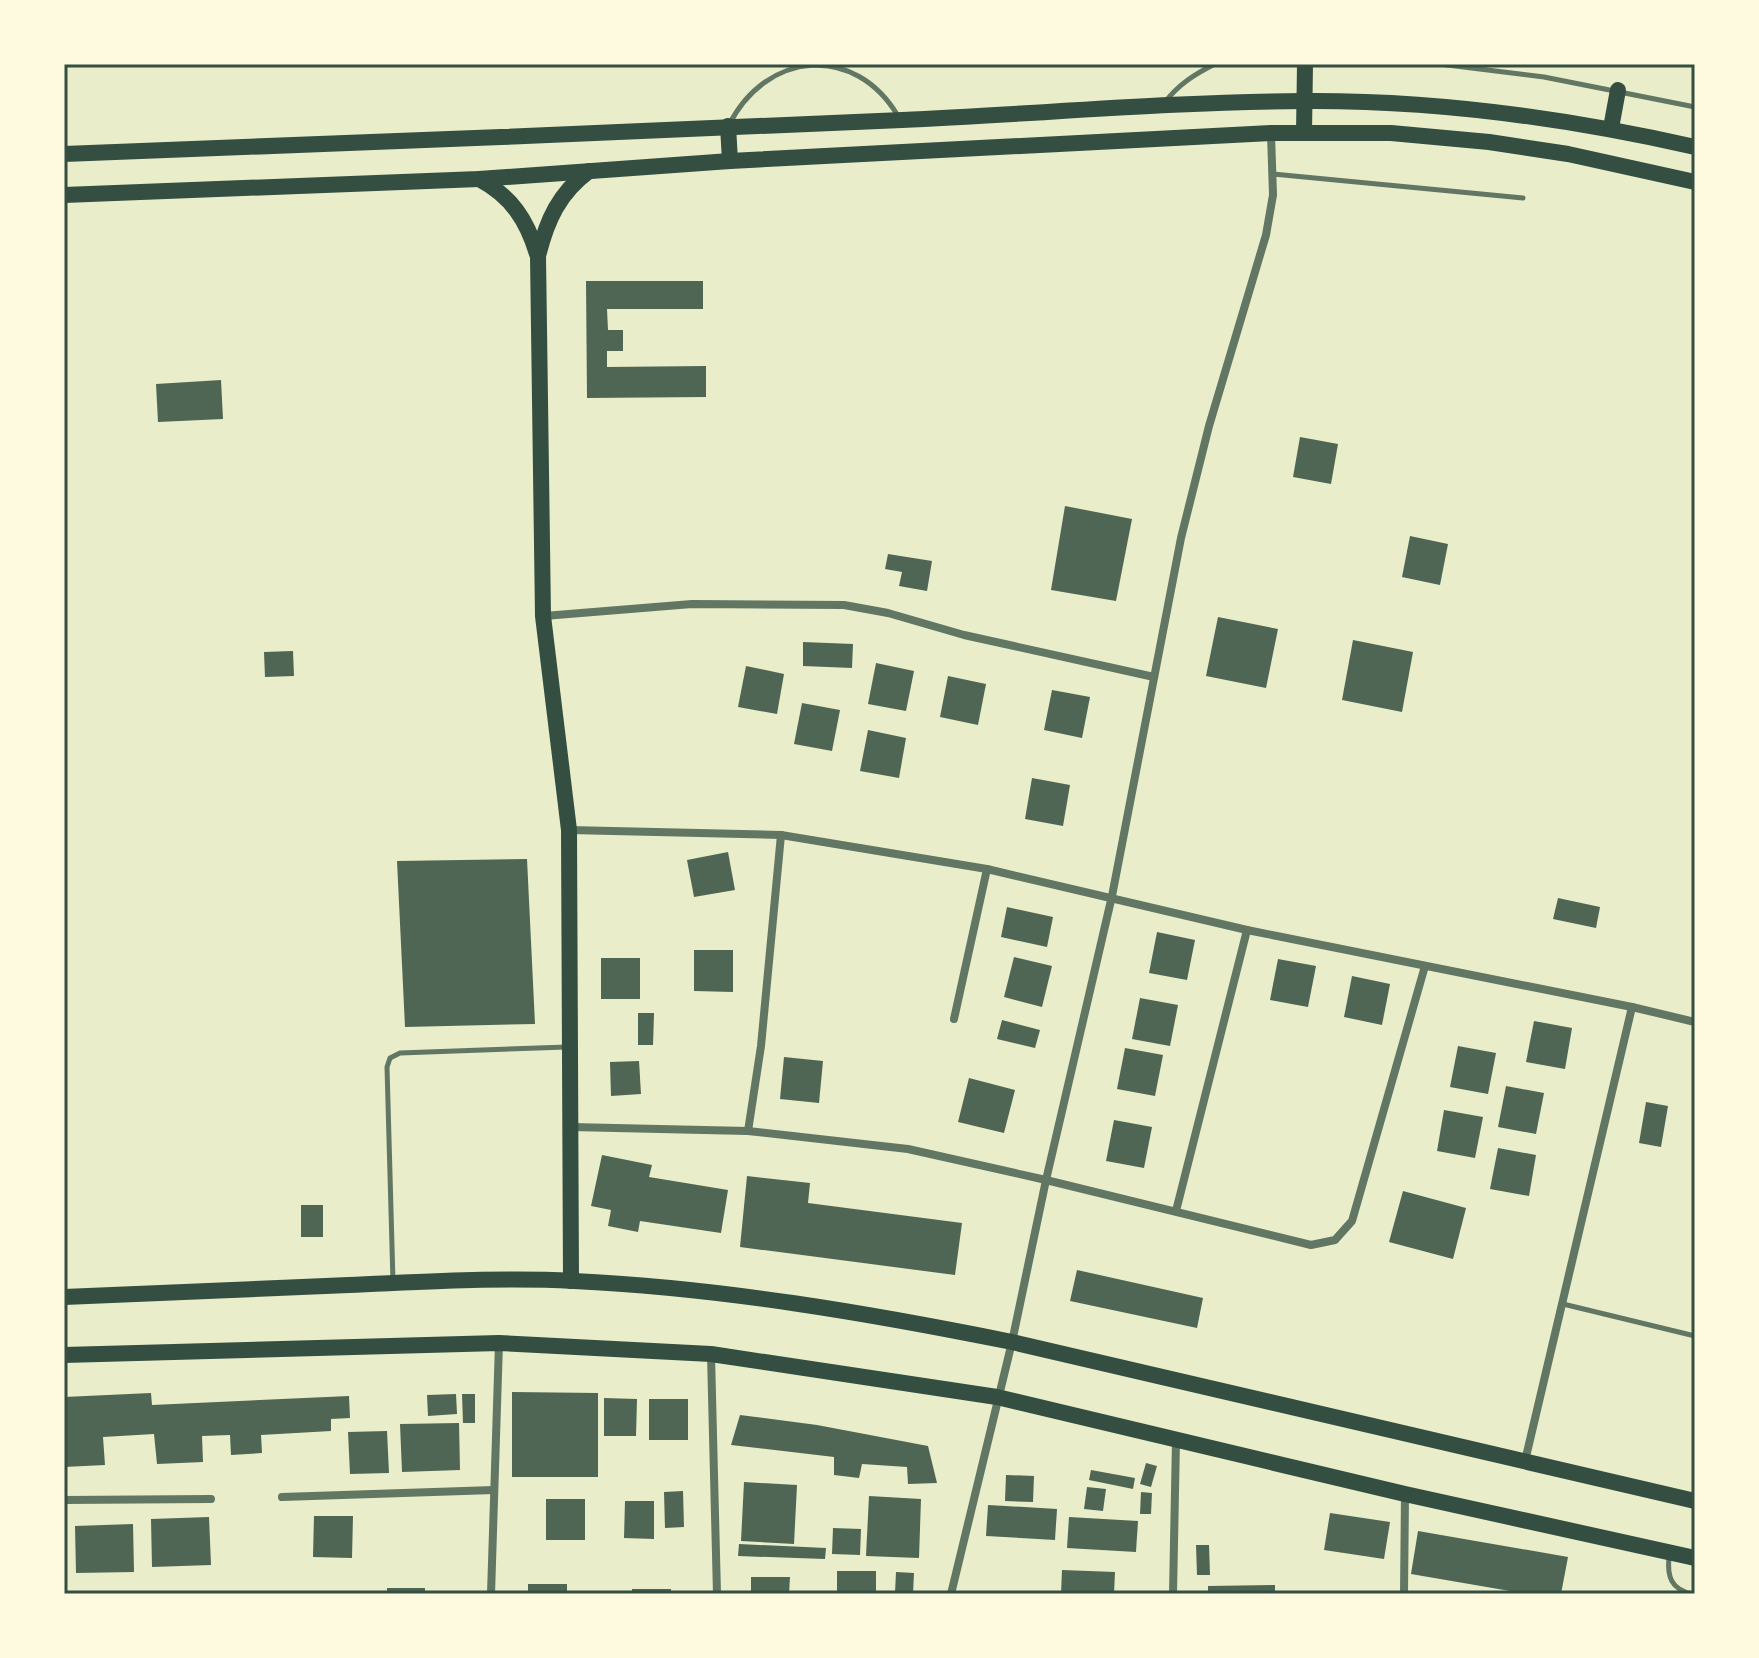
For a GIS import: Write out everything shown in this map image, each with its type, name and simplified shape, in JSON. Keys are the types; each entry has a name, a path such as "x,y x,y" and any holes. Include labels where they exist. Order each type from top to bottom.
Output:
{"main road":[{"path":"1304,133 1305,64"},
{"path":"1611,128 1618,90"},
{"path":"64,154 1304,101 1457,108 1611,128 1695,147"},
{"path":"728,126 730,161"},
{"path":"64,195 479,179 730,161 1271,133 1391,133 1489,142 1568,154 1695,182"},
{"path":"538,256 555,207 575,181 589,171"},
{"path":"479,179 506,197 517,209 526,223 538,256 543,616 569,830 571,1281"},
{"path":"64,1297 393,1283 571,1281 739,1297 908,1321 1012,1342 1695,1501"},
{"path":"64,1355 499,1343 711,1354 997,1397 1405,1494 1695,1558"}],"street":[{"path":"951,1594 1012,1342 1112,896 1181,538 1209,426 1266,235 1273,174 1271,133"},
{"path":"543,616 692,604 844,605 1154,677"},
{"path":"569,830 781,835 987,869 1247,930 1695,1022"},
{"path":"748,1131 761,1046 781,835"},
{"path":"954,1019 987,869"},
{"path":"1176,1211 1247,930"},
{"path":"571,1127 748,1131 908,1149 1311,1245 1335,1240 1352,1221 1425,966"},
{"path":"1525,1461 1632,1007"},
{"path":"491,1594 499,1343"},
{"path":"711,1354 717,1594"},
{"path":"1173,1594 1176,1440"},
{"path":"282,1497 494,1490"},
{"path":"1404,1594 1405,1494"},
{"path":"64,1500 211,1499"}],"lane":[{"path":"1162,106 1175,90 1215,64"},
{"path":"1439,64 1618,90 1695,107"},
{"path":"728,126 738,106 752,90 790,68 812,65 834,67 865,80 889,102 901,120"},
{"path":"1273,174 1523,198"},
{"path":"393,1283 387,1067 390,1058 400,1053 572,1047"},
{"path":"1562,1304 1695,1336"},
{"path":"1670,1552 1668,1572 1672,1583 1676,1588 1692,1594"}],"building":[{"path":"586,281 703,281 703,309 607,309 608,330 623,330 623,351 607,351 607,367 706,366 706,397 587,398"},
{"path":"221,380 223,419 158,422 156,384"},
{"path":"1300,437 1338,444 1331,484 1293,477"},
{"path":"1065,506 1132,519 1116,601 1051,590"},
{"path":"1410,536 1448,544 1440,585 1402,577"},
{"path":"888,554 932,561 927,591 899,586 902,572 885,569"},
{"path":"1218,617 1278,629 1266,688 1206,676"},
{"path":"1353,640 1413,652 1402,712 1342,700"},
{"path":"803,642 853,644 852,668 803,666"},
{"path":"293,651 294,676 265,677 264,652"},
{"path":"876,663 914,671 906,711 868,704"},
{"path":"746,666 784,674 777,714 738,707"},
{"path":"948,676 986,684 978,725 940,717"},
{"path":"1052,690 1090,697 1082,738 1044,730"},
{"path":"802,703 840,710 832,751 794,744"},
{"path":"868,730 906,738 899,778 860,771"},
{"path":"1032,778 1070,785 1063,826 1025,819"},
{"path":"728,852 735,890 694,897 687,860"},
{"path":"527,859 535,1024 405,1027 397,861"},
{"path":"1558,898 1600,907 1596,928 1553,919"},
{"path":"1007,907 1053,917 1047,947 1001,937"},
{"path":"1157,932 1195,940 1187,980 1149,973"},
{"path":"694,950 733,950 733,992 694,991"},
{"path":"1014,957 1052,966 1042,1007 1004,997"},
{"path":"601,958 640,958 640,999 601,999"},
{"path":"1278,959 1316,966 1308,1007 1270,1000"},
{"path":"1352,976 1390,984 1382,1025 1344,1017"},
{"path":"1140,998 1178,1005 1170,1046 1132,1039"},
{"path":"638,1013 654,1013 653,1045 638,1045"},
{"path":"1002,1020 1040,1030 1035,1048 997,1039"},
{"path":"1534,1021 1572,1028 1565,1069 1526,1062"},
{"path":"1458,1046 1496,1053 1488,1094 1450,1087"},
{"path":"1125,1048 1163,1055 1155,1096 1117,1089"},
{"path":"784,1057 823,1061 819,1103 780,1099"},
{"path":"639,1061 641,1094 611,1096 610,1062"},
{"path":"969,1078 1015,1090 1004,1133 958,1122"},
{"path":"1506,1086 1544,1093 1536,1134 1498,1127"},
{"path":"1646,1102 1668,1106 1661,1147 1639,1143"},
{"path":"1444,1110 1483,1117 1475,1158 1437,1151"},
{"path":"1114,1120 1152,1127 1144,1168 1106,1161"},
{"path":"1498,1148 1536,1155 1529,1196 1490,1189"},
{"path":"602,1155 652,1165 649,1177 728,1190 721,1233 640,1221 638,1232 608,1226 611,1210 591,1206"},
{"path":"747,1176 810,1183 808,1203 962,1223 955,1275 740,1247"},
{"path":"1403,1191 1466,1208 1453,1259 1389,1242"},
{"path":"301,1205 323,1205 323,1237 301,1237"},
{"path":"1077,1270 1203,1298 1197,1328 1070,1301"},
{"path":"512,1392 598,1393 598,1477 512,1477"},
{"path":"151,1393 152,1405 349,1396 350,1418 331,1419 331,1431 261,1435 262,1453 231,1455 230,1435 202,1436 203,1462 157,1464 154,1434 103,1437 105,1465 64,1467 64,1397"},
{"path":"456,1394 457,1414 428,1416 427,1395"},
{"path":"462,1394 475,1394 475,1423 463,1423"},
{"path":"604,1398 637,1399 636,1436 604,1436"},
{"path":"649,1399 688,1399 688,1440 649,1440"},
{"path":"740,1415 817,1425 928,1446 937,1483 908,1484 907,1467 862,1464 859,1478 834,1475 834,1457 731,1445"},
{"path":"459,1423 460,1470 402,1472 400,1424"},
{"path":"387,1431 389,1473 350,1474 348,1432"},
{"path":"1146,1463 1157,1466 1151,1487 1140,1484"},
{"path":"1091,1470 1135,1478 1133,1489 1089,1480"},
{"path":"1006,1475 1034,1476 1033,1502 1005,1501"},
{"path":"744,1482 797,1485 794,1544 741,1541"},
{"path":"1087,1487 1106,1489 1103,1511 1084,1509"},
{"path":"683,1491 684,1527 665,1528 664,1492"},
{"path":"1141,1492 1152,1493 1151,1514 1140,1514"},
{"path":"869,1496 921,1499 919,1558 866,1556"},
{"path":"546,1499 585,1499 585,1540 546,1540"},
{"path":"625,1501 654,1501 654,1539 624,1538"},
{"path":"988,1505 1057,1509 1055,1540 986,1536"},
{"path":"1330,1513 1390,1522 1384,1559 1324,1550"},
{"path":"314,1516 353,1516 352,1558 313,1557"},
{"path":"209,1517 211,1565 152,1567 151,1519"},
{"path":"1069,1517 1138,1521 1136,1552 1067,1548"},
{"path":"133,1524 134,1572 76,1573 75,1526"},
{"path":"833,1528 861,1529 860,1555 832,1554"},
{"path":"1418,1531 1568,1557 1561,1594 1528,1594 1411,1574"},
{"path":"739,1544 826,1548 825,1559 738,1556"},
{"path":"1196,1545 1209,1545 1210,1575 1197,1575"},
{"path":"1062,1570 1115,1572 1114,1594 1061,1594"},
{"path":"837,1571 876,1571 876,1594 837,1594"},
{"path":"896,1572 914,1573 913,1594 895,1593"},
{"path":"751,1577 790,1577 789,1594 751,1594"},
{"path":"528,1584 567,1584 567,1594 528,1594"},
{"path":"1275,1585 1275,1594 1208,1594 1208,1586"},
{"path":"387,1588 425,1588 425,1594 387,1594"},
{"path":"632,1589 671,1589 671,1594 632,1594"}]}
